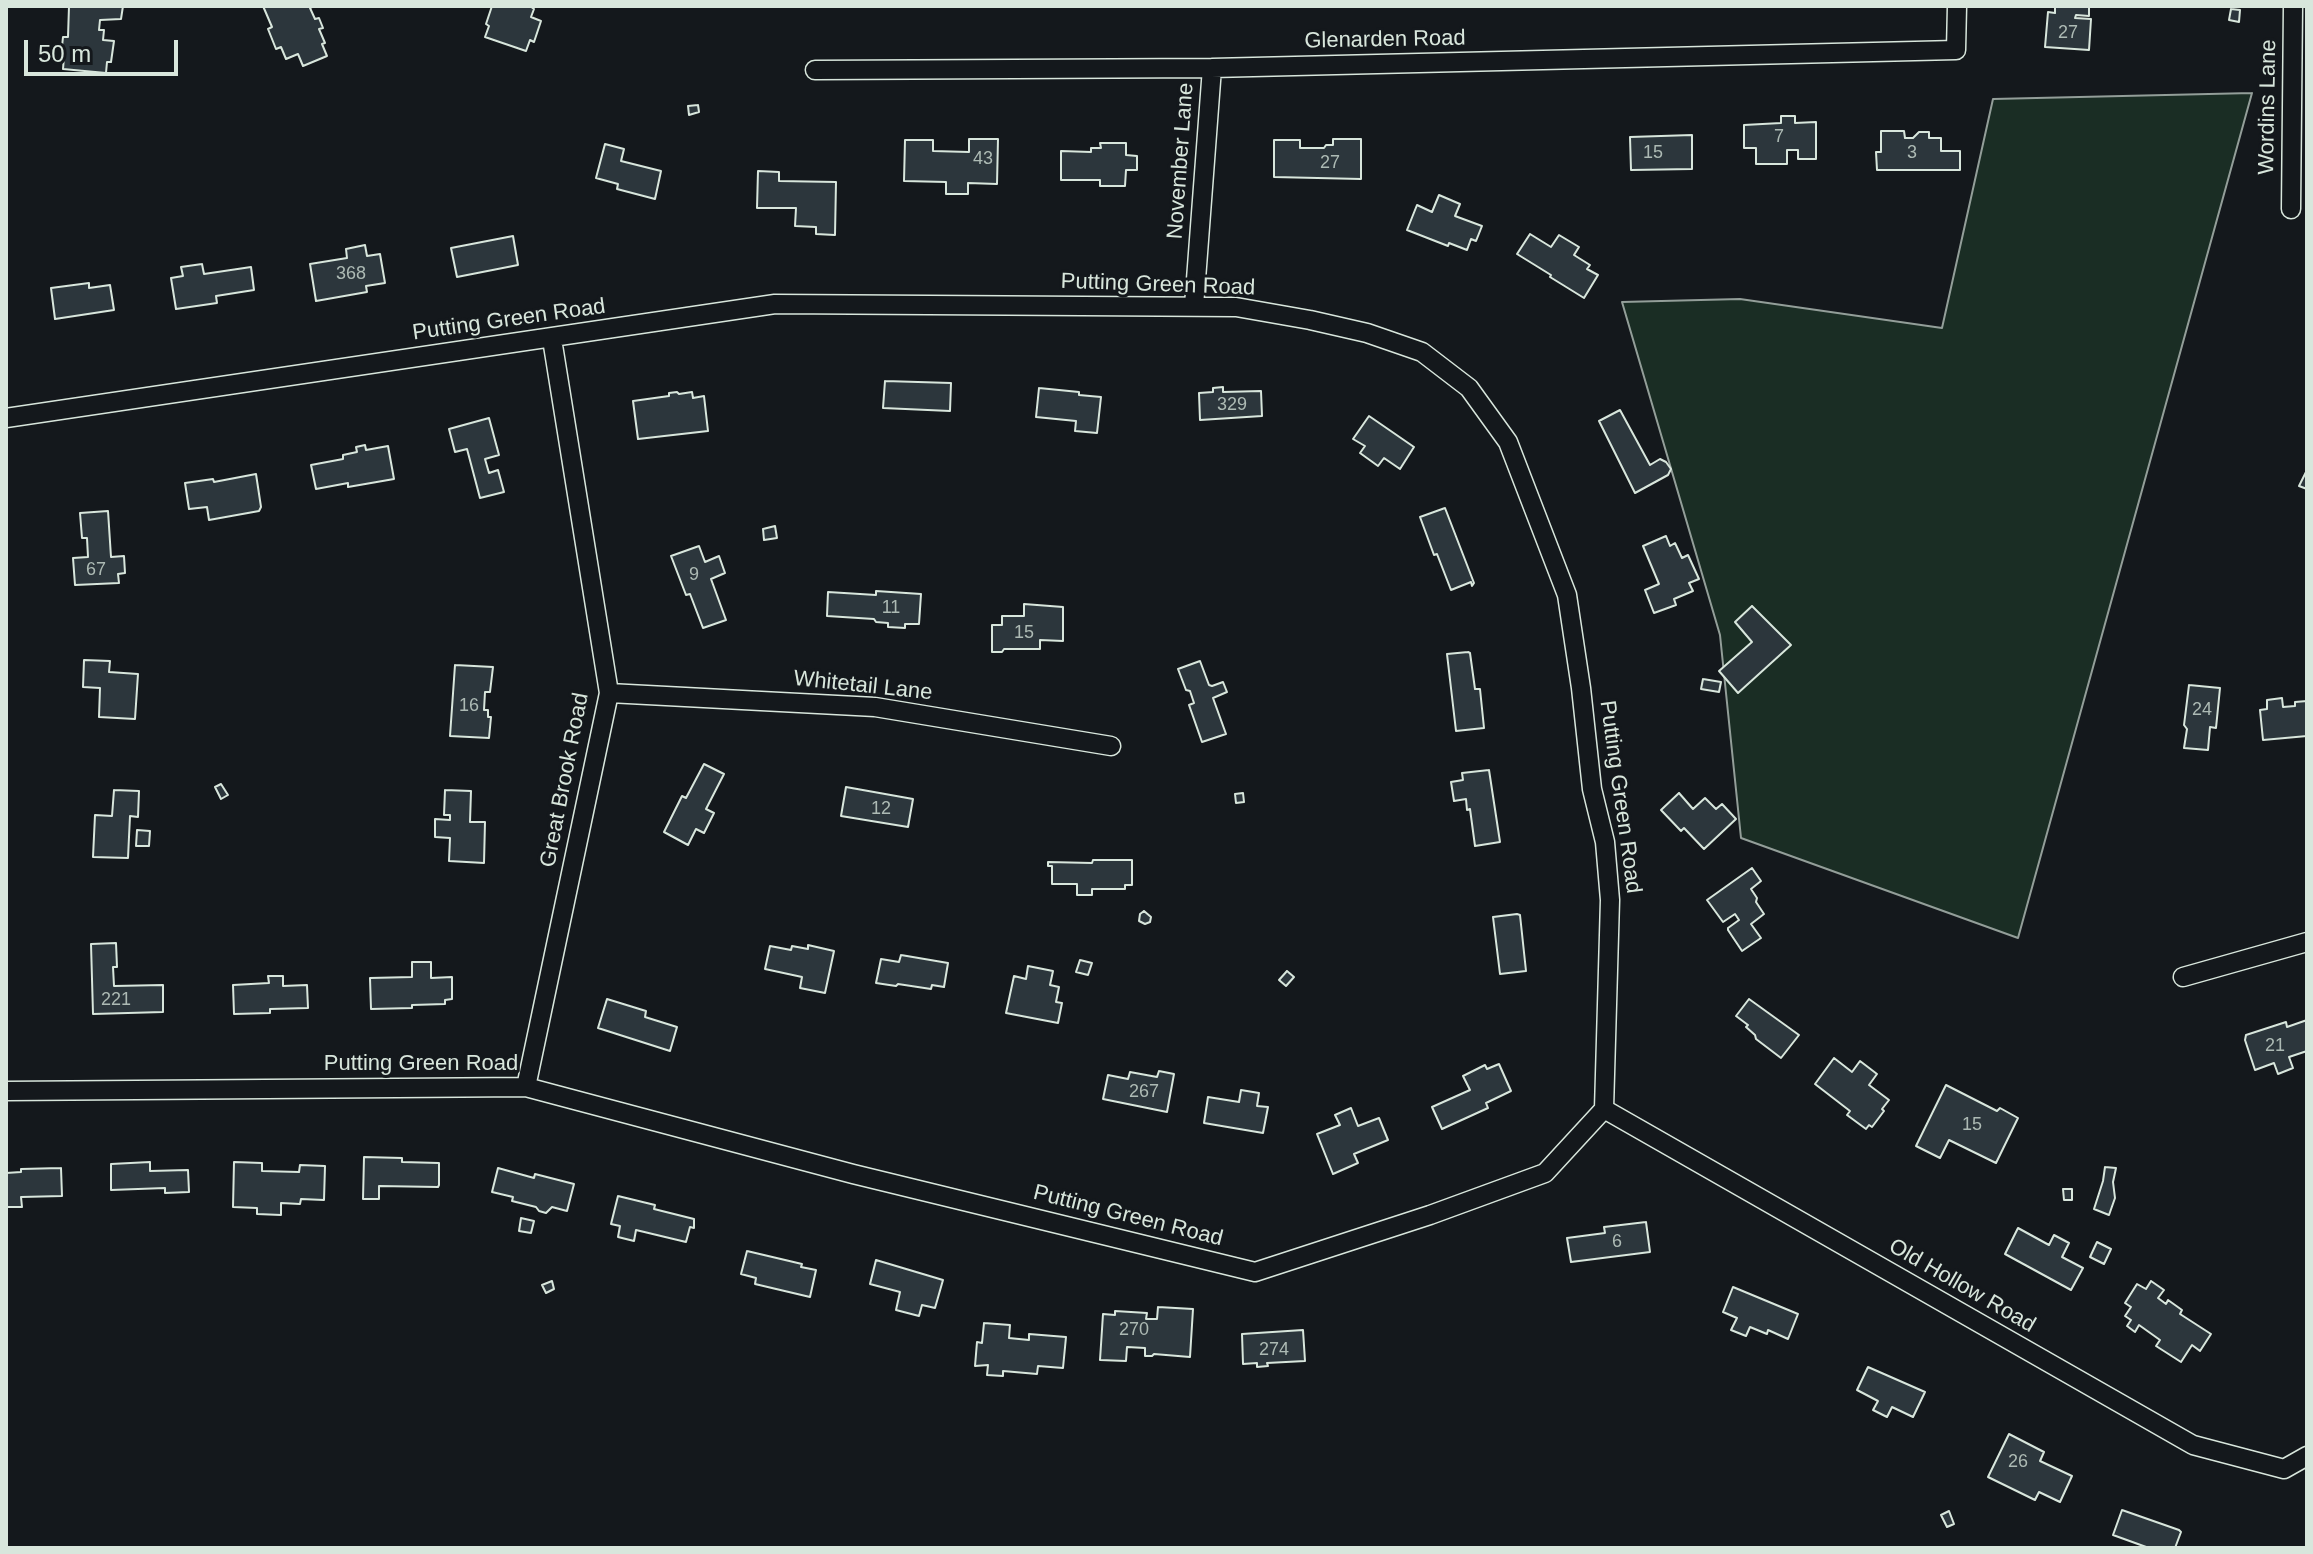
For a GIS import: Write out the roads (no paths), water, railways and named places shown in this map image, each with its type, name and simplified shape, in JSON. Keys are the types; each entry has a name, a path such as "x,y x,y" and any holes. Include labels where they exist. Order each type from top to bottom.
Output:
{"street":[{"name":"Glenarden Road","path":"815,70 1212,68 1956,50 1957,6"},
{"name":"Wordins Lane","path":"2291,209 2293,6"},
{"name":"November Lane","path":"1194,306 1212,68"},
{"name":"Putting Green Road","path":"6,418 775,304 1236,307 1367,333 1422,352 1469,388 1508,442 1567,595 1592,789 1605,842 1610,900 1604,1109 1545,1173 1430,1215 1255,1272 853,1174 526,1087 6,1091"},
{"name":"Great Brook Road","path":"526,1087 609,693 552,339"},
{"name":"Whitetail Lane","path":"609,693 875,707 1111,746"},
{"path":"2183,977 2307,942"},
{"name":"Old Hollow Road","path":"1604,1109 2193,1445 2284,1469 2307,1456"}]}
